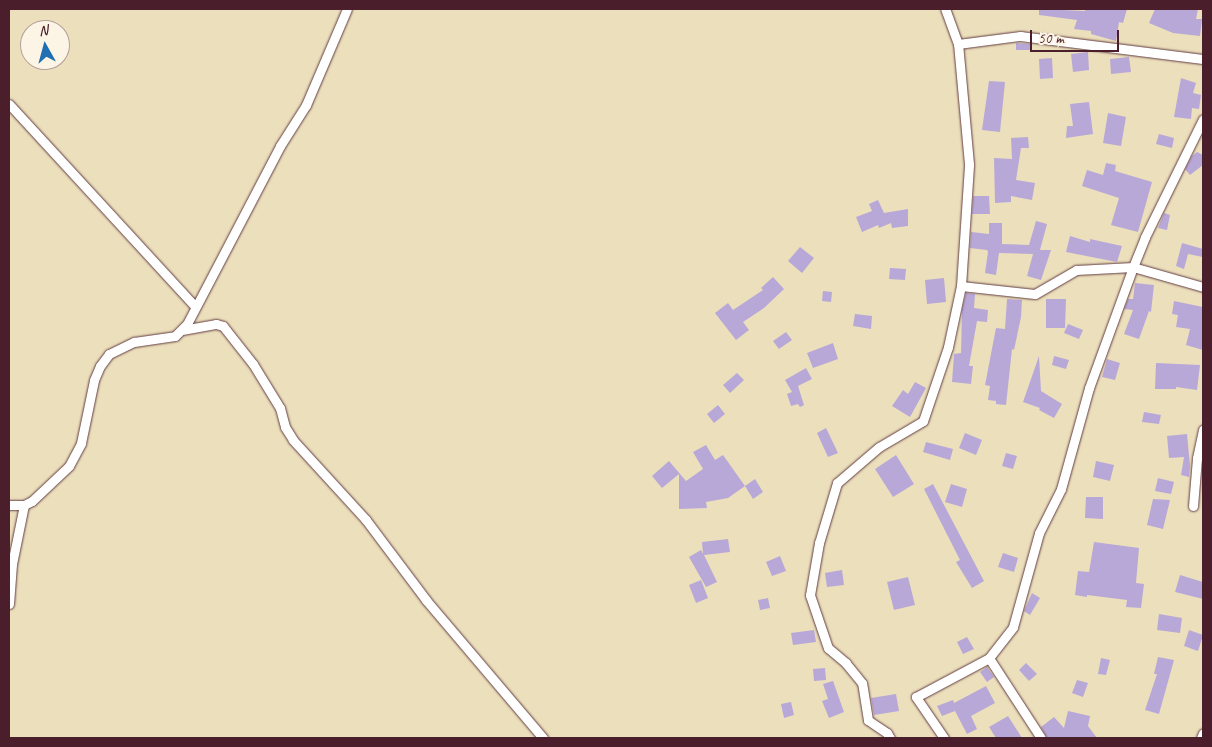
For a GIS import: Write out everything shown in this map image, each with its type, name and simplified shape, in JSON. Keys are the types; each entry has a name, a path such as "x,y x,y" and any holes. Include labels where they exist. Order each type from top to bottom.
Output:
{"street":[{"path":"182,330 280,146 306,105 347,9"},
{"path":"890,738 887,733 868,720 862,683 846,663 828,648 810,596 818,543 837,483 879,447 923,421 948,347 961,286 969,164 958,44 945,9"},
{"path":"958,44 1020,36 1203,59"},
{"path":"9,104 195,306"},
{"path":"944,738 916,697 989,658 1013,627 1039,533 1061,489 1089,388 1133,267 1145,237 1203,119"},
{"path":"961,286 1035,294 1076,270 1133,267 1203,287"},
{"path":"9,505 24,505 32,501 62,472 74,456 80,443 94,380 103,360 117,349 126,345 167,339 182,330 207,325 224,326 253,364 280,408 286,428 293,440 366,520 426,600 543,738"},
{"path":"1192,506 1197,458 1203,430"},
{"path":"9,604 12,564 24,505"},
{"path":"989,658 1041,738"},
{"path":"1201,738 1203,733"}],"building":[{"path":"1039,9 1085,11 1085,9 1127,9 1123,23 1119,22 1116,41 1091,34 1091,31 1074,29 1077,20 1039,15"},
{"path":"1155,9 1198,9 1196,19 1202,19 1200,36 1173,33 1149,23"},
{"path":"1016,43 1032,44 1032,50 1016,50"},
{"path":"1088,52 1089,70 1073,72 1071,54"},
{"path":"1129,57 1131,72 1111,74 1110,59"},
{"path":"1052,58 1053,78 1040,79 1039,59"},
{"path":"1181,78 1196,83 1193,93 1201,95 1199,109 1192,108 1191,119 1174,117"},
{"path":"989,81 1005,82 1000,132 982,130"},
{"path":"1089,102 1093,134 1066,138 1067,126 1073,126 1070,104"},
{"path":"1108,113 1126,117 1121,146 1103,143"},
{"path":"1159,134 1174,138 1172,148 1156,144"},
{"path":"1028,137 1029,148 1021,148 1016,180 1035,183 1032,200 1011,196 1011,202 995,203 994,158 1012,159 1011,138"},
{"path":"1197,152 1203,155 1203,165 1190,175 1185,169 1192,156"},
{"path":"1106,163 1116,165 1115,171 1152,182 1138,232 1111,225 1119,198 1082,186 1087,170 1103,175"},
{"path":"973,196 989,196 990,214 972,214"},
{"path":"878,200 884,213 908,209 908,226 892,228 891,223 879,228 878,225 862,232 856,217 872,211 869,204"},
{"path":"1164,213 1170,215 1167,230 1158,228"},
{"path":"1036,221 1047,224 1040,250 1051,250 1041,280 1027,276 1033,254 999,253 996,275 985,273 988,252 987,250 970,248 971,232 989,234 989,223 1002,223 1002,244 1029,245"},
{"path":"1070,236 1090,242 1090,239 1122,246 1117,262 1066,252"},
{"path":"1182,243 1203,249 1203,257 1188,254 1184,269 1176,266"},
{"path":"800,247 814,258 802,273 788,261"},
{"path":"890,268 906,269 905,280 889,279"},
{"path":"773,277 784,289 764,308 743,322 749,330 736,340 715,313 728,303 733,310 763,290 761,288"},
{"path":"944,278 946,302 927,304 925,280"},
{"path":"1135,283 1154,285 1151,312 1149,311 1139,339 1124,334 1133,310 1124,309 1128,299 1133,299"},
{"path":"823,291 832,292 831,302 822,301"},
{"path":"966,293 975,294 974,308 988,310 987,322 977,321 969,366 973,366 971,384 952,382 954,354 961,353 962,309"},
{"path":"1007,299 1022,300 1021,317 1014,350 1012,349 1006,405 996,404 996,401 988,400 990,386 985,385 996,328 1005,329"},
{"path":"1046,299 1066,299 1065,328 1046,328"},
{"path":"1174,301 1203,307 1203,350 1186,345 1190,329 1176,327 1178,315 1172,314"},
{"path":"855,314 872,316 871,329 853,326"},
{"path":"1068,324 1083,330 1079,339 1064,333"},
{"path":"786,332 792,340 779,349 773,341"},
{"path":"833,343 838,359 813,368 807,353"},
{"path":"1039,356 1041,391 1062,404 1054,418 1039,410 1040,408 1023,402"},
{"path":"1054,356 1069,360 1066,369 1052,365"},
{"path":"1107,359 1120,363 1115,380 1102,377"},
{"path":"1156,363 1200,365 1197,390 1176,387 1176,389 1155,389"},
{"path":"806,368 812,379 798,386 804,405 800,407 798,404 791,406 787,394 792,392 785,380"},
{"path":"737,373 744,380 730,393 723,385"},
{"path":"915,382 926,388 910,417 892,406 903,390 908,394"},
{"path":"718,405 725,414 714,423 707,414"},
{"path":"1144,412 1161,415 1159,424 1142,422"},
{"path":"826,428 838,453 828,457 817,433"},
{"path":"965,433 982,440 976,455 959,448"},
{"path":"1187,434 1190,466 1189,477 1181,475 1184,457 1169,458 1167,436"},
{"path":"926,442 953,449 950,460 923,452"},
{"path":"706,445 715,460 723,455 745,486 728,498 706,502 707,508 679,509 679,474 662,488 652,476 669,461 686,481 703,469 693,452"},
{"path":"1006,453 1017,456 1013,469 1002,466"},
{"path":"896,455 914,484 893,497 875,469"},
{"path":"1096,461 1114,465 1110,481 1093,477"},
{"path":"1158,478 1174,482 1171,494 1155,491"},
{"path":"755,479 763,492 753,499 745,486"},
{"path":"933,484 984,581 972,588 956,562 960,560 924,489"},
{"path":"951,484 967,489 962,507 945,502"},
{"path":"1086,497 1103,497 1103,519 1085,518"},
{"path":"1153,499 1170,500 1163,529 1147,525"},
{"path":"728,539 730,552 704,555 717,582 706,587 689,557 701,550 703,554 702,542"},
{"path":"1094,542 1139,548 1136,583 1144,584 1141,608 1126,607 1127,600 1075,595 1078,571 1089,572"},
{"path":"1003,553 1018,558 1014,572 998,567"},
{"path":"780,556 786,571 772,576 766,562"},
{"path":"842,570 844,585 827,587 825,573"},
{"path":"1180,575 1203,582 1203,599 1175,592"},
{"path":"908,577 915,605 894,610 887,582"},
{"path":"701,580 708,598 696,603 689,585"},
{"path":"1032,593 1040,598 1030,615 1024,611"},
{"path":"768,598 770,608 760,610 758,600"},
{"path":"1159,614 1182,618 1180,633 1157,630"},
{"path":"814,630 816,642 793,645 791,633"},
{"path":"1189,630 1203,635 1198,651 1184,646"},
{"path":"967,637 974,649 963,654 957,642"},
{"path":"1158,657 1174,660 1159,714 1145,710 1157,674 1154,674"},
{"path":"1101,658 1110,660 1106,675 1098,674"},
{"path":"1026,663 1037,674 1029,681 1019,670"},
{"path":"987,667 994,677 987,682 980,672"},
{"path":"825,668 826,680 814,681 813,669"},
{"path":"1077,680 1088,683 1083,697 1072,693"},
{"path":"833,681 844,712 829,718 822,701 828,699 823,684"},
{"path":"986,686 995,703 971,716 977,729 967,734 955,711 942,716 937,706 953,700 954,703"},
{"path":"896,694 899,711 874,715 871,698"},
{"path":"791,702 794,715 784,718 781,704"},
{"path":"1068,711 1090,716 1088,726 1097,738 1047,738 1041,727 1054,717 1064,728"},
{"path":"1008,716 1022,738 996,738 989,727"}]}
